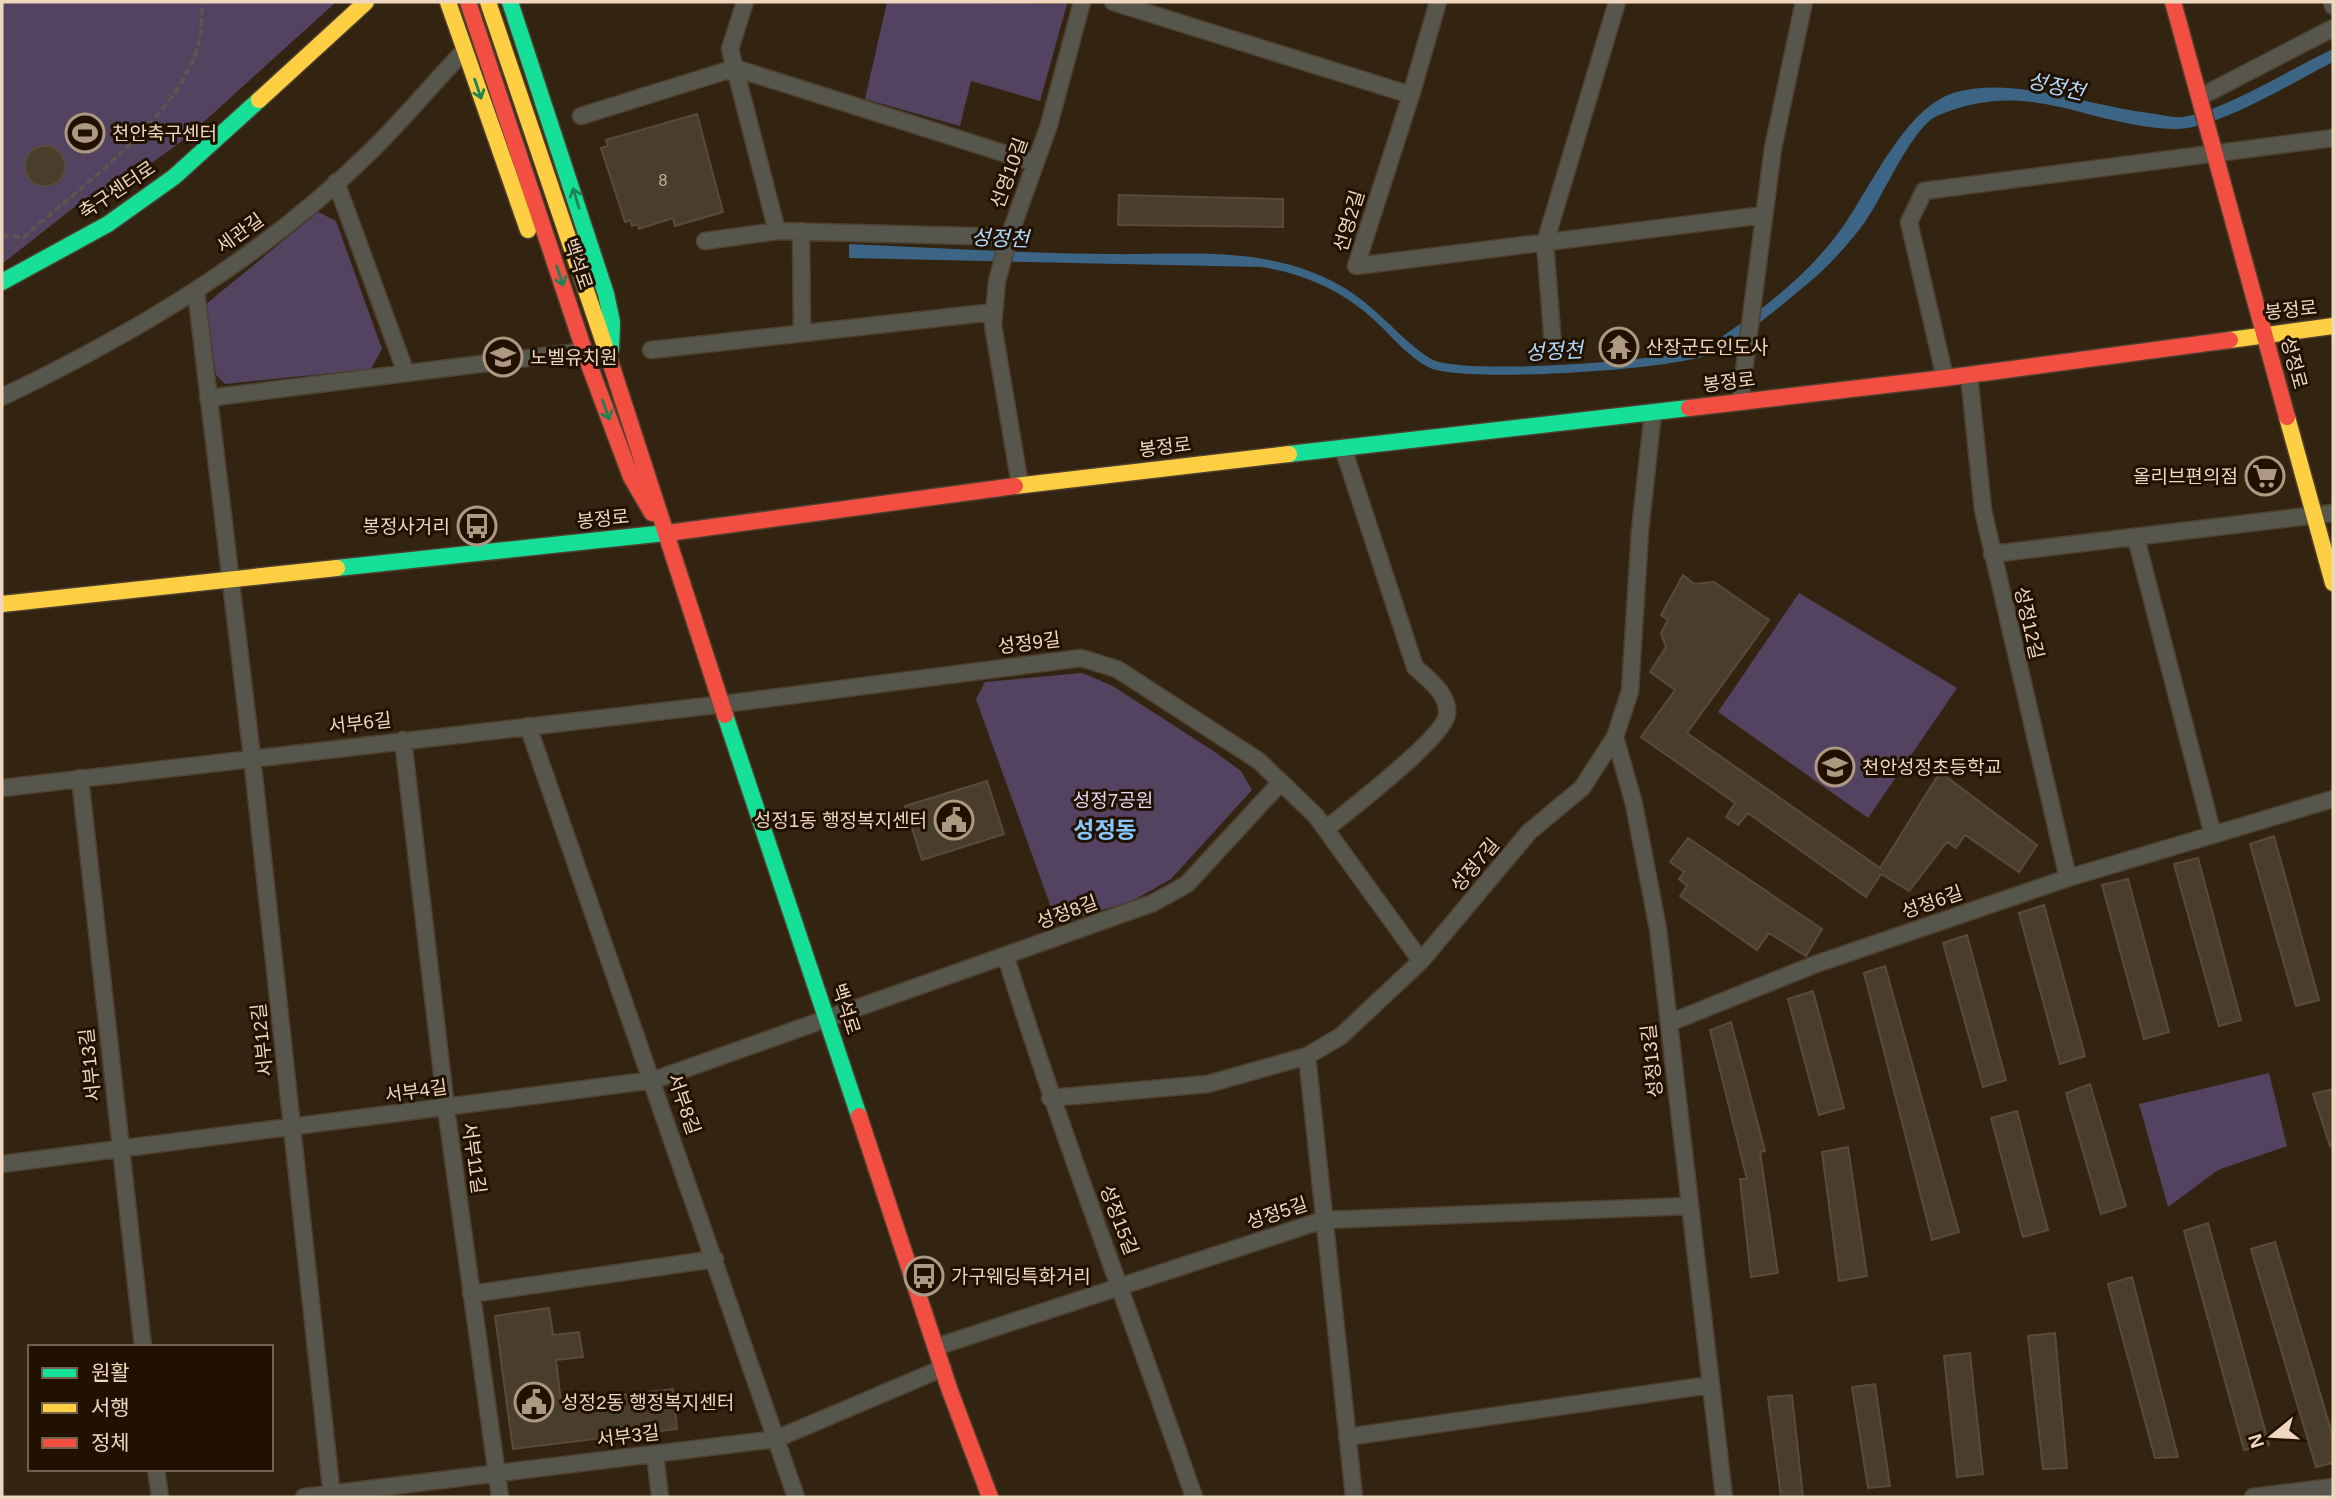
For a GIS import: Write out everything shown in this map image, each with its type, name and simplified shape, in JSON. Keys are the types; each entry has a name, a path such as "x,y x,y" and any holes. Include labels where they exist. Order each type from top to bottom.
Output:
{"street":[{"name":"축구센터로","path":"2,282 108,224 174,177 366,2"},
{"path":"448,2 569,344 582,357"},
{"name":"백석로","path":"468,2 582,357 631,477 665,533"},
{"name":"백석로","path":"488,2 655,493 665,533 943,1368 990,1497"},
{"path":"510,2 610,309 613,335 609,359"},
{"path":"745,2 730,49 777,231"},
{"name":"선영10길","path":"1020,485 993,325 997,281 1009,237 1049,125 1082,2"},
{"path":"1113,2 1411,95 1438,2"},
{"path":"1553,345 1545,243 1617,2"},
{"path":"1740,402 1773,148 1804,2"},
{"path":"2173,2 2200,99 2333,28"},
{"name":"세관길","path":"2,397 106,346 197,291 290,222 371,151 464,50"},
{"path":"580,116 735,68 1035,163"},
{"name":"선영2길","path":"1411,95 1356,266 1764,215"},
{"name":"성정로","path":"2200,99 2333,583"},
{"path":"1945,378 1909,222 1924,191 2213,145 2333,138"},
{"path":"336,182 406,373"},
{"path":"705,241 777,231 1009,237"},
{"path":"801,231 802,331"},
{"name":"서부12길","path":"197,291 228,580 252,757 332,1496"},
{"path":"650,350 802,331 994,312"},
{"name":"봉정로","path":"2,604 665,533 1020,485 1945,378 2333,326"},
{"path":"208,398 406,373 582,357"},
{"name":"성정12길","path":"1969,375 1983,510 2068,878"},
{"name":"성정7길","path":"1050,1098 1152,1092 1208,1084 1307,1056 1341,1036 1422,961 1529,832 1582,788 1615,737 1630,691 1639,545 1653,412"},
{"path":"1326,829 1425,746 1445,723 1448,712 1440,692 1415,667 1343,448"},
{"path":"1993,554 2333,513"},
{"path":"2136,538 2213,835"},
{"name":"성정9길","path":"724,704 1081,658 1117,669 1259,761 1281,782 1326,829 1422,961"},
{"name":"서부6길","path":"2,788 724,704"},
{"name":"서부8길","path":"528,726 654,1080 796,1497"},
{"name":"성정13길","path":"1615,737 1634,804 1658,929 1724,1497"},
{"name":"서부11길","path":"403,740 446,1108 500,1497"},
{"name":"서부13길","path":"80,778 143,1345"},
{"name":"성정8길","path":"827,1019 1153,903 1186,884 1281,782"},
{"name":"성정6길","path":"1669,1023 1816,964 2068,878 2333,799"},
{"name":"성정15길","path":"1006,957 1050,1098 1122,1286 1194,1497"},
{"name":"서부4길","path":"2,1164 292,1129 654,1080 827,1019"},
{"path":"1307,1056 1354,1497"},
{"name":"성정5길","path":"936,1347 1323,1220 1689,1206"},
{"path":"471,1294 715,1259"},
{"name":"서부3길","path":"304,1497 332,1496 776,1439 943,1368"},
{"path":"1347,1437 1710,1385"},
{"path":"655,1454 660,1497"},
{"path":"156,1471 160,1497"},
{"path":"2253,1497 2333,1487"}],"path":[{"path":"2,236 24,237 157,117 184,77 196,53 202,29 202,2"}],"green space":[{"name":"천안축구센터","path":"2,2 336,2 186,138 116,189 92,201 86,198 2,264"},
{"path":"887,2 1067,4 1040,101 971,81 960,126 865,99"},
{"path":"318,212 336,221 382,349 371,369 225,384 216,375 205,305"},
{"path":"1799,593 1957,688 1868,818 1718,712"},
{"name":"성정7공원","path":"1082,673 1111,685 1215,752 1241,771 1252,790 1171,879 1132,901 1057,924 976,699 985,682"},
{"path":"2269,1073 2287,1146 2218,1170 2168,1207 2139,1104"}],"water":[{"path":"2333,49 2333,62 2232,114 2191,127 2174,129 2142,126 2030,102 2001,101 1970,105 1937,116 1927,123 1908,148 1865,222 1837,256 1814,278 1736,340 1710,354 1656,365 1522,375 1448,372 1420,362 1360,308 1334,291 1306,278 1261,267 849,258 849,244 1042,253 1245,256 1291,265 1332,281 1357,296 1431,359 1450,364 1564,365 1648,358 1709,345 1792,283 1820,256 1844,225 1905,131 1936,102 1953,93 1976,88 2025,90 2182,117 2238,98"}],"building":[{"path":"697,114 723,212 675,226 673,218 639,229 638,224 632,226 630,220 625,222 601,148 608,146 606,140"},
{"path":"45,146 53,147 59,152 64,158 64,174 59,180 53,185 45,186 37,185 31,180 26,174 25,166 26,158 31,152 37,147"},
{"path":"1119,195 1283,199 1283,227 1118,225"},
{"path":"1683,575 1694,584 1714,582 1769,620 1687,733 1880,868 1940,772 2037,845 2019,872 1965,835 1956,848 1947,842 1909,891 1881,874 1866,897 1748,813 1738,825 1726,817 1735,803 1641,737 1675,690 1650,672 1666,647 1661,633 1668,620 1661,615"},
{"name":"성정1동 행정복지센터","path":"987,781 1004,834 922,860 905,806"},
{"path":"2274,836 2319,1000 2296,1006 2250,844"},
{"path":"1688,838 1822,929 1806,956 1769,933 1757,950 1680,896 1687,886 1679,879 1684,872 1670,862"},
{"path":"2198,858 2241,1020 2219,1026 2174,864"},
{"path":"2128,879 2169,1032 2144,1039 2102,885"},
{"path":"2044,905 2085,1056 2060,1064 2019,913"},
{"path":"1967,935 2006,1080 1983,1087 1943,943"},
{"path":"1885,966 1959,1232 1932,1240 1864,973"},
{"path":"1813,991 1844,1108 1819,1115 1788,999"},
{"path":"1731,1022 1765,1151 1760,1152 1778,1273 1751,1277 1740,1179 1747,1179 1710,1030"},
{"path":"2090,1084 2126,1206 2101,1214 2066,1093"},
{"path":"2333,1089 2333,1145 2330,1146 2313,1094"},
{"path":"2017,1111 2048,1230 2023,1237 1991,1118"},
{"path":"1848,1147 1867,1276 1839,1281 1822,1152"},
{"path":"2208,1223 2269,1445 2244,1450 2184,1231"},
{"path":"2275,1242 2333,1437 2333,1463 2316,1467 2251,1249"},
{"path":"2132,1277 2178,1457 2155,1458 2108,1284"},
{"name":"성정2동 행정복지센터","path":"549,1308 553,1335 579,1332 583,1357 556,1360 561,1402 673,1389 677,1429 513,1449 495,1316"},
{"path":"2055,1333 2067,1468 2043,1469 2028,1336"},
{"path":"1970,1353 1983,1474 1957,1477 1944,1356"},
{"path":"1875,1384 1890,1486 1868,1488 1852,1387"},
{"path":"1792,1395 1803,1497 1781,1497 1768,1397"}],"traffic: fast":[{"path":"510,2 606,294 612,322 611,349"},
{"path":"2,282 108,224 174,177 259,100"},
{"path":"1289,454 1689,408"},
{"path":"337,568 675,532"},
{"path":"725,715 859,1116"}],"traffic: slow":[{"path":"259,100 366,2"},
{"path":"448,2 528,230"},
{"path":"488,2 610,361"},
{"path":"2230,340 2333,326"},
{"path":"2287,417 2333,583"},
{"path":"1015,486 1289,454"},
{"path":"2,604 337,568"}],"traffic: jam":[{"path":"468,2 588,362 631,477 652,513"},
{"path":"2173,2 2287,417"},
{"path":"1689,408 1945,378 2230,340"},
{"path":"610,361 725,715"},
{"path":"675,532 1015,486"},
{"path":"859,1116 950,1391 990,1497"}],"place":[{"name":"천안축구센터","path":"85,133"},
{"name":"산장군도인도사","path":"1619,347"},
{"name":"노벨유치원","path":"503,357"},
{"name":"올리브편의점","path":"2265,476"},
{"name":"봉정사거리","path":"477,526"},
{"name":"천안성정초등학교","path":"1835,767"},
{"name":"성정1동 행정복지센터","path":"954,820"},
{"name":"가구웨딩특화거리","path":"924,1276"},
{"name":"성정2동 행정복지센터","path":"534,1402"}],"district":[{"name":"성정동","path":"1105,830"}],"water label":[{"name":"성정천","path":"2056,86"},
{"name":"성정천","path":"1000,238"},
{"name":"성정천","path":"1554,351"}]}
